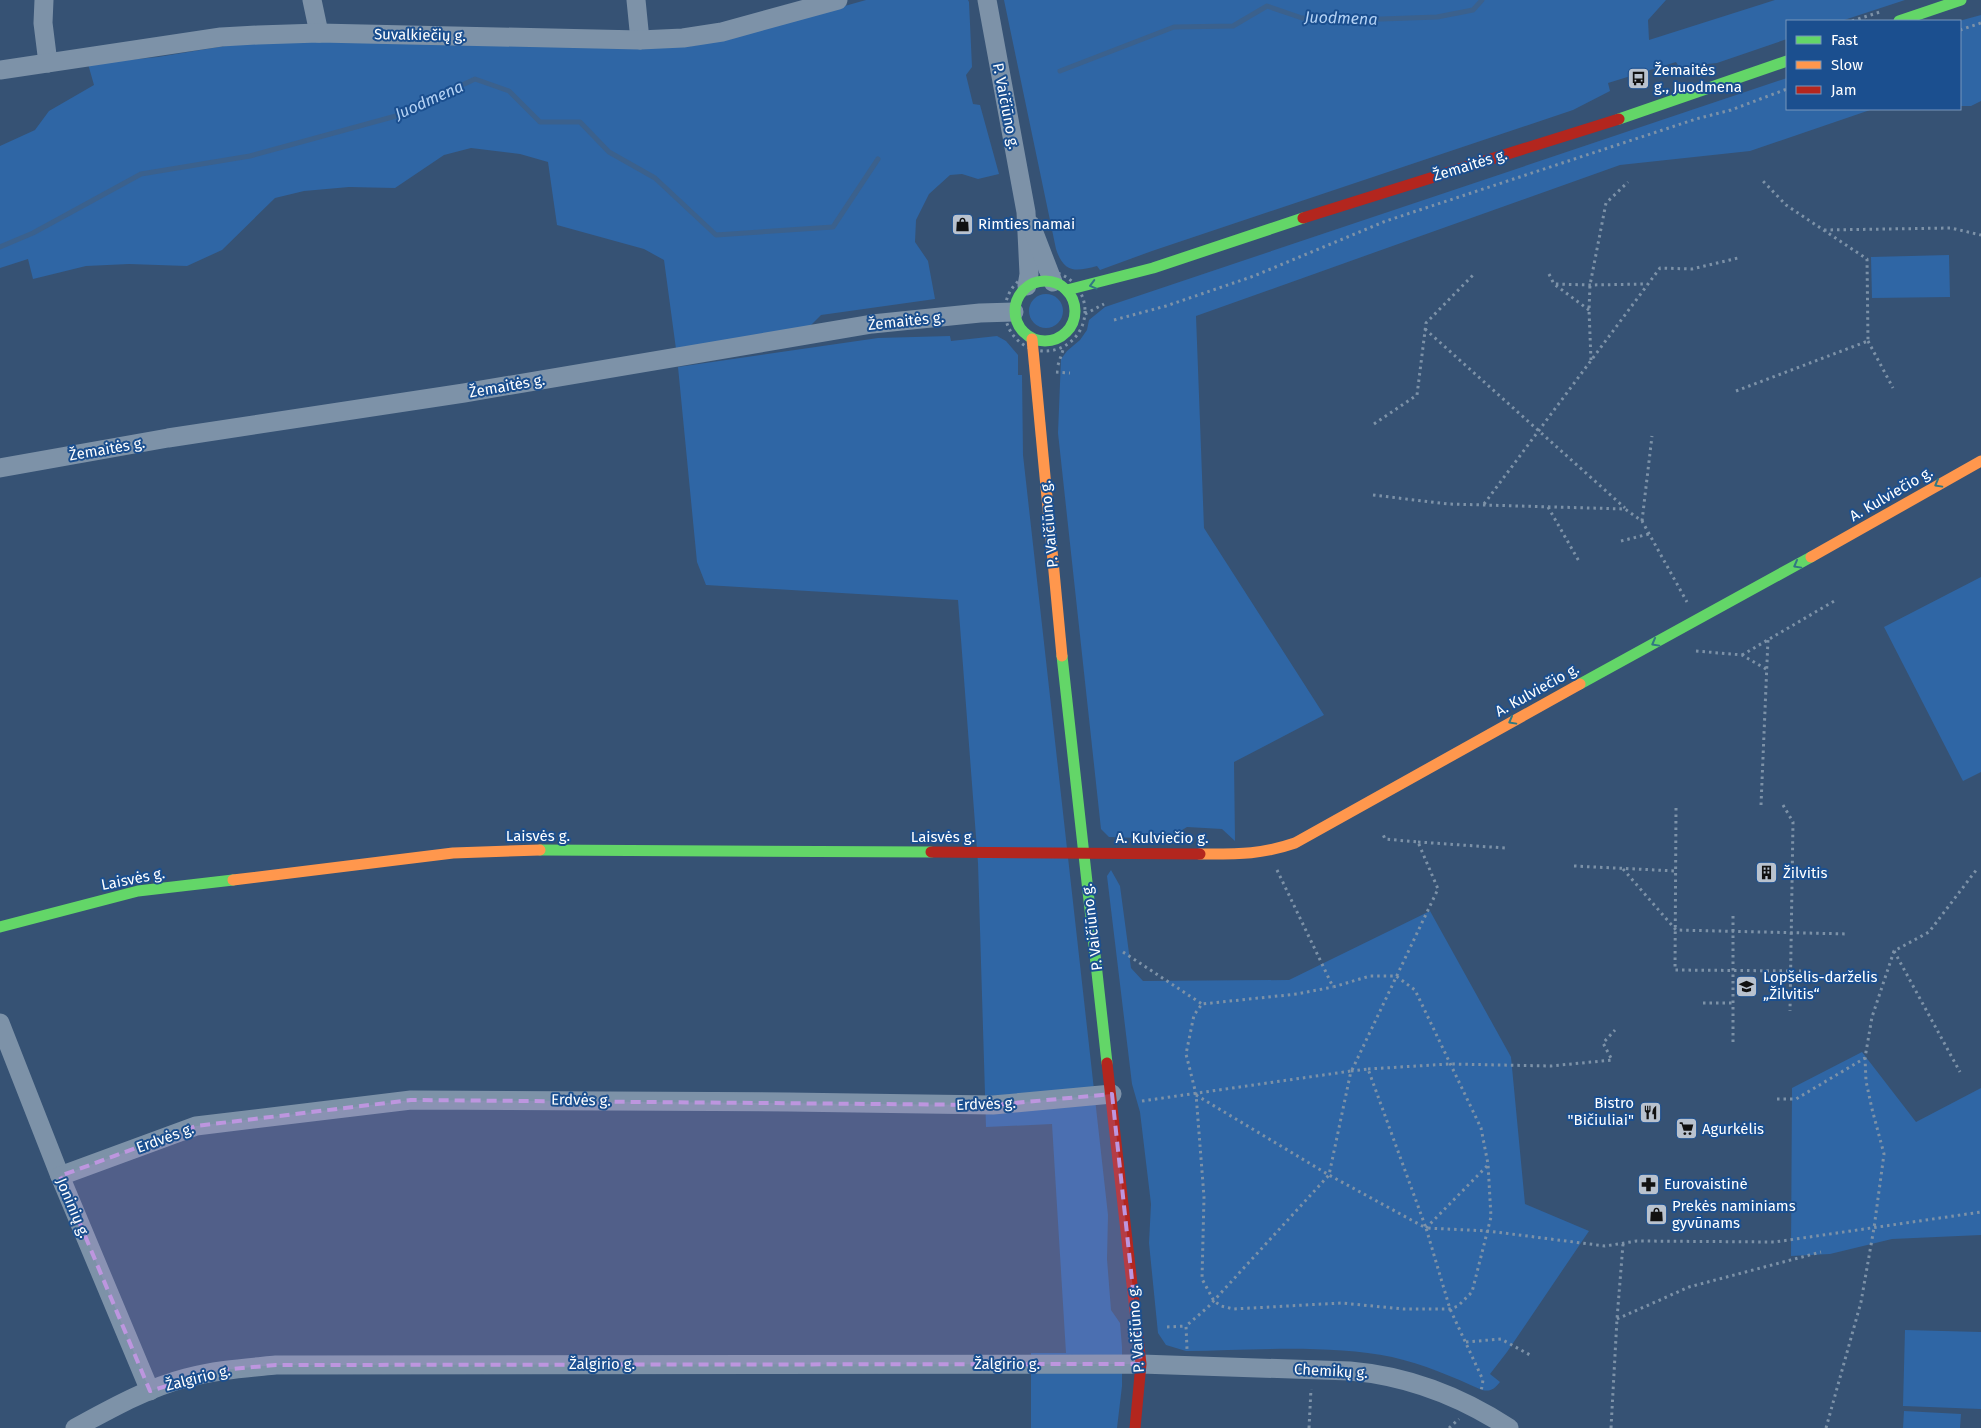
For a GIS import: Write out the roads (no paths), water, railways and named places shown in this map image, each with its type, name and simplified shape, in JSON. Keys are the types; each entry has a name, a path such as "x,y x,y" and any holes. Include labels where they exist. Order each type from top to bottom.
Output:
{"main road":[{"path":"1902,20 1961,0"},
{"name":"Žemaitės g.","path":"1062,283 1153,268 1376,194 1650,110 1786,61"},
{"name":"Žemaitės g.","path":"1113,290 1153,268"},
{"path":"1028,280 1062,283 1080,307 1074,322 1054,345 1044,342 1033,345 1009,312 1028,280"},
{"name":"P. Vaičiūno g.","path":"1033,345 1047,512 1083,853 1112,1094 1141,1364 1135,1428"},
{"name":"P. Vaičiūno g.","path":"1041,425 1048,381"},
{"name":"A. Kulviečio g.","path":"1083,853 1250,854 1271,851 1295,843 1981,461"},
{"name":"Laisvės g.","path":"0,927 138,891 454,853 518,850 1083,853"}],"street":[{"path":"44,0 43,23 48,63"},
{"path":"312,0 318,33"},
{"path":"636,0 640,40"},
{"name":"Suvalkiečių g.","path":"0,70 220,37 318,33 640,40 683,38 722,32 838,0"},
{"name":"P. Vaičiūno g.","path":"987,0 1026,212 1028,280"},
{"name":"P. Vaičiūno g.","path":"1026,212 1062,283"},
{"name":"Žemaitės g.","path":"0,468 168,438 464,393 872,324 980,313 1009,312"},
{"name":"Joninių g.","path":"0,1023 60,1176 150,1390"},
{"name":"Erdvės g.","path":"60,1176 196,1126 411,1100 993,1105 1112,1094"},
{"name":"Žalgirio g.","path":"74,1428 150,1390 184,1378 221,1370 276,1365 1141,1364"},
{"name":"Chemikų g.","path":"1141,1364 1350,1371 1381,1374 1406,1380 1446,1394 1489,1415 1510,1428"}],"waterway":[{"name":"Juodmena","path":"1060,71 1174,27 1233,26 1267,6 1302,18 1354,20 1437,17 1473,10 1482,0"},
{"name":"Juodmena","path":"0,247 33,233 141,174 250,156 396,116 475,79 509,91 540,122 580,122 609,152 655,178 716,235 833,227 878,159"}],"place":[{"name":"Žemaitės g., Juodmena","path":"1638,79"},
{"name":"Rimties namai","path":"962,224"},
{"name":"Žilvitis","path":"1767,873"},
{"name":"Lopšelis-darželis „Žilvitis“","path":"1747,986"},
{"name":"Bistro \"Bičiuliai\"","path":"1650,1112"},
{"name":"Agurkėlis","path":"1686,1129"},
{"name":"Eurovaistinė","path":"1648,1184"},
{"name":"Prekės naminiams gyvūnams","path":"1656,1215"}]}
